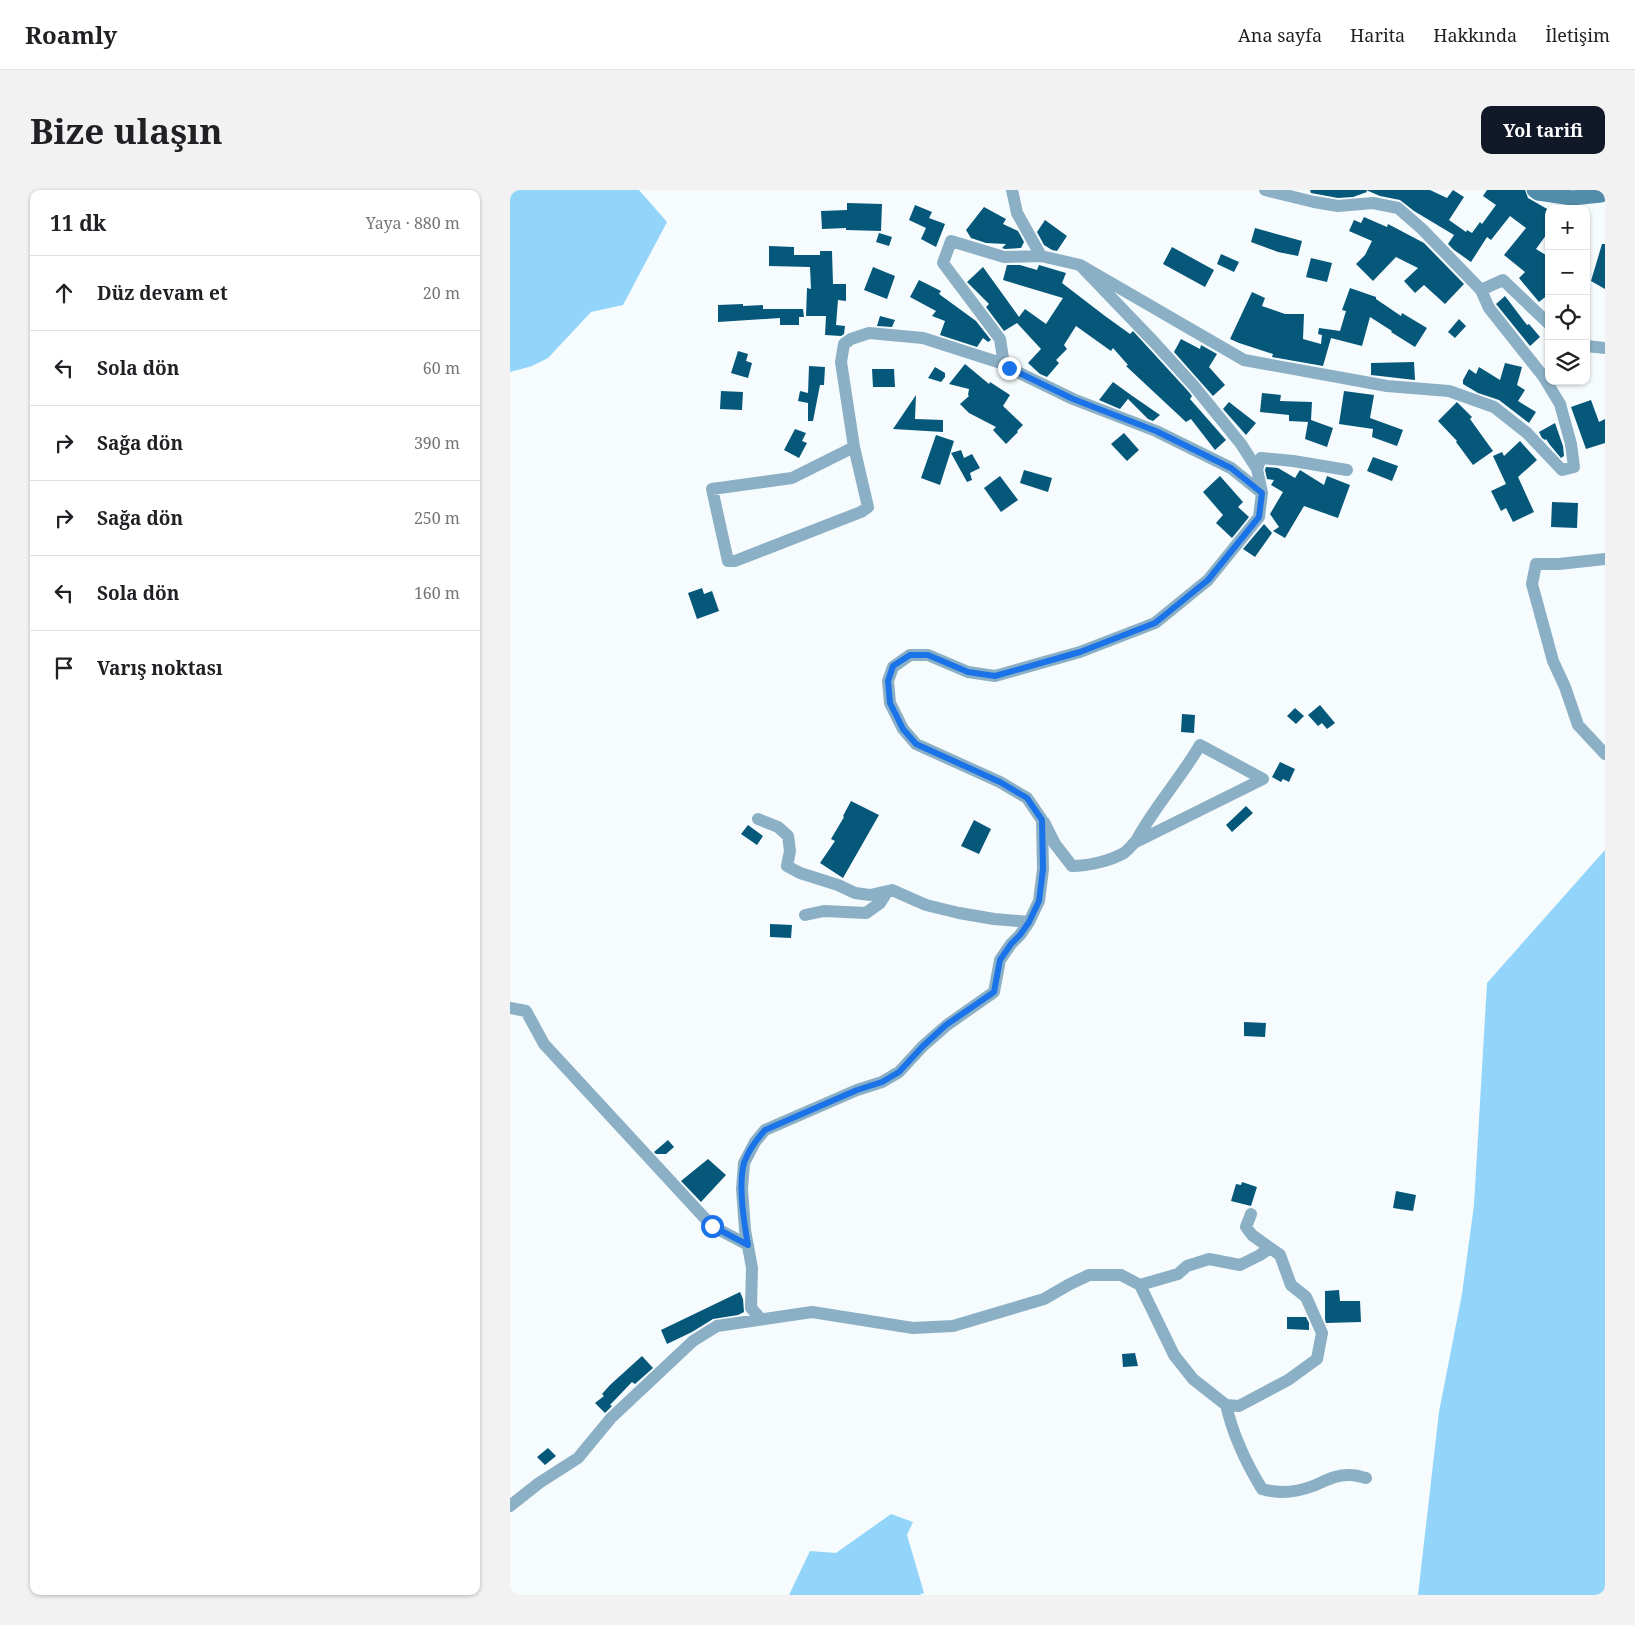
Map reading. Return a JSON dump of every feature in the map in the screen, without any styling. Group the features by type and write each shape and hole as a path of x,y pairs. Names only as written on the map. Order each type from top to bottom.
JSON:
{"street":[{"path":"1012,190 1017,213 1041,256"},
{"path":"1004,364 1000,339 944,262 951,242 1004,257 1041,256 1080,265 1244,360 1387,386 1449,391 1494,407 1527,433 1562,470 1574,467 1571,444 1560,404 1543,376 1489,308 1481,290 1422,229 1398,208 1373,203 1338,206 1265,190"},
{"path":"1534,190 1538,193 1572,198 1602,195 1605,193"},
{"path":"1080,265 1153,340 1194,386 1241,444 1257,469 1262,493 1259,517 1208,580 1155,623 1080,652 995,676 968,672 928,655 910,655 893,666 888,681 890,703 903,729 916,744 1000,782 1027,798 1055,844 1072,866 1086,866 1125,852 1134,843 1145,823 1188,765 1200,745 1263,779 1134,843"},
{"path":"1481,290 1503,280 1545,320"},
{"path":"854,447 792,478 712,489 728,561 735,561 861,512 868,507 854,447 841,362 844,344 851,339 869,333 924,338 1004,364 1073,399 1156,431 1231,468 1262,493"},
{"path":"1590,346 1605,348"},
{"path":"1257,469 1261,458 1347,470"},
{"path":"1605,559 1536,564 1532,584 1553,661 1578,725 1605,754"},
{"path":"758,819 778,826 788,836 790,851 787,866 800,873 838,885 855,893 870,895 892,890 926,905 960,913 994,919 1029,922"},
{"path":"761,1319 751,1308 752,1268 745,1230 742,1189 744,1163 755,1142 765,1130 857,1090 882,1082 899,1072 946,1025 994,992 1000,960 1029,922 1039,901 1043,869 1042,820"},
{"path":"805,915 824,911 866,913 880,903 887,892"},
{"path":"510,1008 526,1011 544,1044 712,1226 748,1245"},
{"path":"1226,1406 1239,1406 1288,1380 1317,1359 1322,1332 1306,1297 1291,1285 1280,1255 1252,1235 1246,1227 1251,1214"},
{"path":"1140,1285 1178,1274 1187,1266 1209,1259 1240,1265 1270,1248"},
{"path":"510,1506 539,1483 578,1458 611,1418 693,1342 718,1326 812,1312 913,1328 953,1326 1044,1298 1090,1275 1121,1275 1140,1285 1174,1355 1193,1379 1226,1406 1249,1467 1262,1489 1273,1492 1296,1491 1330,1478 1350,1475 1366,1478"}],"shaded area":[{"path":"510,190 639,190 667,222 623,305 591,312 548,358 532,366 510,372"},
{"path":"1605,850 1605,1595 1418,1595 1439,1412 1462,1294 1474,1205 1487,983"},
{"path":"891,1514 913,1522 907,1535 924,1593 919,1595 789,1595 810,1551 836,1553"}],"building":[{"path":"1310,190 1366,190 1367,192 1353,197 1338,198 1311,193"},
{"path":"1366,190 1430,190 1447,198 1453,190 1464,197 1449,220 1466,232 1467,230 1472,233 1480,222 1482,224 1496,205 1483,196 1487,190 1525,190 1528,198 1545,208 1545,237 1536,249 1545,255 1545,297 1539,302 1519,278 1525,272 1504,255 1526,228 1510,216 1491,240 1487,237 1471,262 1448,244 1454,235 1414,211 1400,200 1380,196"},
{"path":"847,203 882,204 881,231 846,230 846,228 822,229 821,211 847,210"},
{"path":"915,205 932,212 929,218 945,224 936,247 921,239 926,228 909,220"},
{"path":"984,207 1006,219 1003,224 1018,231 1024,242 1021,248 1005,249 1002,248 1006,244 986,243 971,238 966,230"},
{"path":"1364,217 1387,227 1388,224 1424,243 1464,284 1445,304 1424,285 1415,293 1404,281 1418,268 1396,257 1373,281 1356,264 1365,255 1372,241 1349,231 1354,220 1361,223"},
{"path":"1045,220 1067,236 1057,251 1044,245 1037,232"},
{"path":"1255,228 1302,241 1298,256 1278,252 1251,242"},
{"path":"879,233 892,237 889,246 876,242"},
{"path":"1602,244 1605,244 1605,289 1591,281"},
{"path":"769,246 794,247 794,255 820,255 820,251 832,251 833,284 846,284 846,301 838,300 836,325 845,326 844,334 841,336 825,335 826,316 806,316 807,288 811,289 810,267 769,266"},
{"path":"1172,247 1214,270 1205,287 1163,264"},
{"path":"1221,254 1239,262 1234,272 1217,264"},
{"path":"1311,258 1332,263 1327,282 1306,277"},
{"path":"1007,265 1020,265 1037,270 1039,265 1066,273 1062,283 1130,334 1133,331 1188,391 1192,396 1190,399 1226,440 1215,450 1191,419 1186,422 1126,366 1128,365 1113,348 1111,351 1076,326 1064,345 1067,349 1056,360 1059,363 1047,377 1040,374 1028,363 1041,349 1017,323 1004,331 986,307 989,304 967,282 983,267 1019,317 1025,309 1046,324 1063,298 1003,280"},
{"path":"873,267 895,276 887,299 864,290"},
{"path":"919,280 941,291 939,294 976,321 991,340 988,342 983,338 977,347 940,335 945,321 932,316 936,311 910,297"},
{"path":"1350,288 1376,297 1376,299 1401,316 1402,313 1427,328 1415,347 1370,317 1362,346 1331,338 1323,366 1272,357 1273,354 1230,339 1252,292 1265,298 1262,306 1285,314 1304,314 1303,339 1321,344 1322,335 1318,334 1319,328 1340,331 1346,311 1342,310"},
{"path":"1505,296 1527,325 1529,324 1540,337 1530,346 1496,304"},
{"path":"743,304 743,306 763,305 763,309 803,309 804,317 799,317 799,325 780,325 780,318 718,322 718,305"},
{"path":"880,316 895,320 892,327 877,326"},
{"path":"1459,319 1466,326 1455,338 1448,332"},
{"path":"1181,339 1200,349 1201,345 1217,354 1209,367 1225,385 1213,396 1174,352"},
{"path":"738,351 748,354 746,361 752,363 748,378 731,373"},
{"path":"1414,362 1415,380 1371,375 1371,363"},
{"path":"1505,363 1522,367 1517,385 1525,390 1518,401 1536,412 1529,423 1499,400 1478,393 1463,384 1469,369 1476,374 1479,367 1500,380"},
{"path":"965,364 989,384 990,382 1010,395 1003,406 1023,425 1006,444 993,430 996,427 969,413 960,404 969,396 969,389 949,384"},
{"path":"809,366 825,367 824,385 820,385 813,421 808,421 808,403 798,401 800,391 808,393"},
{"path":"935,367 945,373 945,377 941,382 928,378"},
{"path":"872,369 894,369 895,387 873,387"},
{"path":"1113,382 1131,395 1120,409 1099,400"},
{"path":"721,391 743,392 742,410 720,409"},
{"path":"1344,391 1374,395 1370,418 1403,430 1397,446 1372,437 1373,429 1339,424"},
{"path":"1262,393 1281,395 1280,401 1312,402 1311,420 1333,428 1327,447 1305,439 1308,422 1289,421 1289,415 1260,412"},
{"path":"916,395 915,419 943,420 943,432 893,429"},
{"path":"1131,395 1160,415 1153,421 1148,419 1128,399"},
{"path":"1591,400 1599,422 1605,419 1605,443 1586,449 1571,407"},
{"path":"1229,402 1256,423 1246,435 1223,409"},
{"path":"1457,402 1472,417 1470,419 1493,451 1473,465 1457,441 1438,421"},
{"path":"1555,423 1563,446 1564,456 1561,458 1546,439 1542,438 1539,432"},
{"path":"795,429 806,433 802,441 807,443 799,458 784,450"},
{"path":"1124,433 1139,450 1127,461 1111,444"},
{"path":"936,435 954,441 940,485 921,478"},
{"path":"1520,441 1537,460 1518,477 1534,512 1513,522 1506,508 1501,511 1491,491 1506,484 1493,456 1502,452 1504,456"},
{"path":"961,450 964,458 972,454 980,468 970,473 972,480 967,482 951,453"},
{"path":"1373,457 1398,466 1392,481 1367,471"},
{"path":"1266,467 1278,468 1295,478 1300,470 1324,485 1327,476 1350,485 1338,518 1304,506 1285,538 1273,531 1279,527 1270,514 1283,492 1271,485 1274,480 1267,479"},
{"path":"1024,470 1052,478 1048,492 1020,483"},
{"path":"1000,476 1018,500 1001,512 984,488"},
{"path":"1220,476 1243,502 1238,507 1249,517 1232,538 1216,523 1223,515 1203,492"},
{"path":"1552,502 1578,503 1577,528 1551,527"},
{"path":"1264,524 1272,533 1255,557 1243,549"},
{"path":"702,588 704,594 712,591 719,611 697,619 688,593"},
{"path":"1320,705 1335,723 1327,729 1322,723 1318,726 1308,715"},
{"path":"1295,708 1304,716 1296,724 1287,716"},
{"path":"1182,714 1195,715 1194,733 1181,732"},
{"path":"1280,762 1295,769 1289,782 1283,779 1281,782 1272,777"},
{"path":"851,801 879,815 843,878 820,863 835,841 831,839"},
{"path":"1246,806 1253,813 1232,832 1226,825"},
{"path":"974,820 991,829 979,854 961,846"},
{"path":"748,825 763,836 757,845 741,834"},
{"path":"770,924 792,925 791,938 770,937"},
{"path":"1244,1022 1266,1023 1265,1037 1244,1036"},
{"path":"668,1140 674,1147 666,1154 656,1154 654,1152"},
{"path":"708,1159 726,1175 701,1202 681,1181"},
{"path":"1242,1182 1257,1187 1251,1206 1231,1201 1236,1184 1241,1185"},
{"path":"1396,1191 1416,1195 1413,1211 1393,1208"},
{"path":"1339,1290 1340,1301 1360,1301 1361,1322 1326,1323 1325,1291"},
{"path":"740,1292 743,1299 744,1312 738,1315 713,1319 667,1344 661,1330"},
{"path":"1287,1317 1306,1317 1309,1323 1309,1330 1287,1329"},
{"path":"1135,1353 1138,1366 1123,1367 1122,1354"},
{"path":"642,1356 653,1368 635,1384 632,1382 605,1413 595,1403 604,1396 602,1394 610,1385"},
{"path":"548,1448 556,1456 545,1465 537,1457"}],"route":[{"path":"712,1226 748,1245 742,1189 744,1163 755,1142 765,1130 857,1090 882,1082 899,1072 946,1025 994,992 1000,960 1029,922 1039,901 1043,869 1042,820 1027,798 1000,782 916,744 903,729 890,703 888,681 893,666 910,655 928,655 968,672 995,676 1080,652 1155,623 1208,580 1259,517 1262,493 1231,468 1156,431 1073,399 1009,368"}]}
